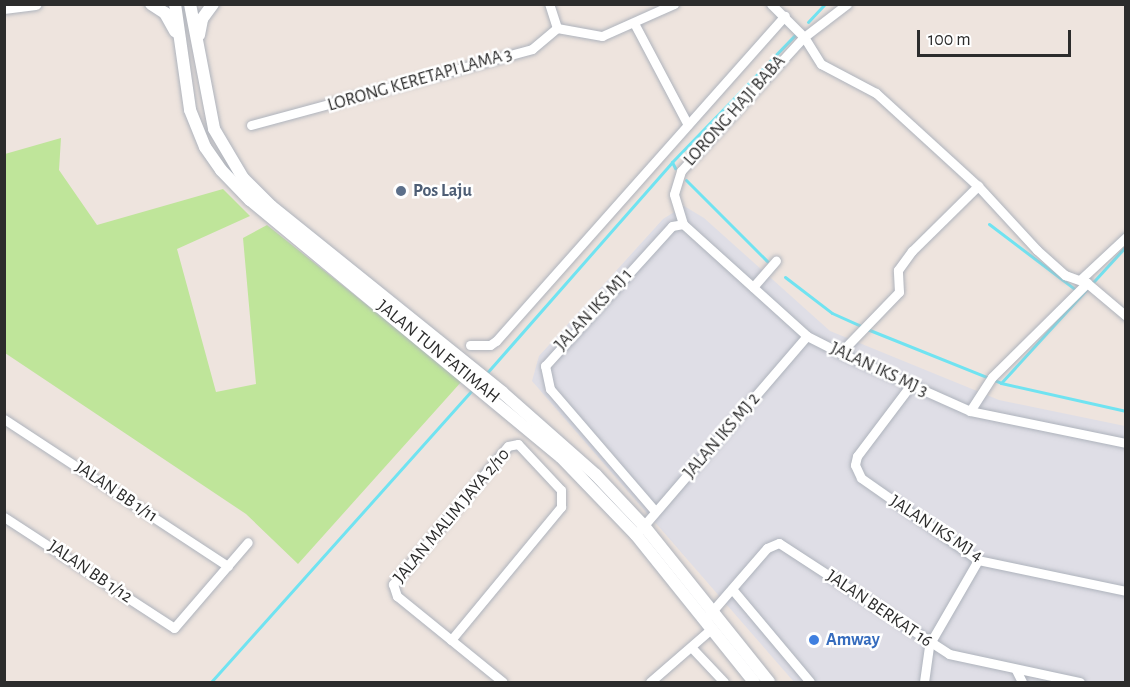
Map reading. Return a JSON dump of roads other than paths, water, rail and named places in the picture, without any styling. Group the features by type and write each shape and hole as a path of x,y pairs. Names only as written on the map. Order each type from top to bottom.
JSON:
{"main road":[{"path":"4,8 36,4"},
{"path":"151,4 172,23 180,58"},
{"name":"JALAN TUN FATIMAH","path":"176,4 180,58 198,131 226,176 250,200 576,456 640,530 754,682"},
{"name":"JALAN TUN FATIMAH","path":"190,4 214,129 243,178 271,206 469,371"},
{"path":"198,49 202,19 213,4"},
{"name":"JALAN TUN FATIMAH","path":"709,620 769,682"}],"street":[{"path":"549,4 558,28 602,36 674,4"},
{"path":"771,4 804,37 830,71 864,84 978,186 1037,250 1065,274 1084,281 1125,316"},
{"name":"LORONG HAJI BABA","path":"683,224 674,194 681,171 804,37 847,4"},
{"path":"470,345 496,341 785,16"},
{"path":"634,23 688,125"},
{"name":"LORONG KERETAPI LAMA 3","path":"251,125 532,49 558,28"},
{"path":"840,353 899,292 898,270 912,251 978,186"},
{"name":"JALAN IKS MJ 1","path":"655,511 550,389 545,366 672,226 683,224"},
{"name":"JALAN IKS MJ 3","path":"683,224 807,336 840,353 970,411 1125,443"},
{"path":"970,411 978,394 992,377 1125,237"},
{"path":"753,287 776,261"},
{"name":"JALAN IKS MJ 2","path":"640,530 807,336"},
{"name":"JALAN IKS MJ 4","path":"910,386 857,456 857,472 978,560 1125,591"},
{"name":"JALAN BB 1/11","path":"4,419 228,566"},
{"name":"JALAN MALIM JAYA 2/10","path":"514,444 522,447 561,490 562,502 558,512 451,640 392,589 500,455 514,444"},
{"name":"JALAN BB 1/12","path":"4,517 174,628 228,566"},
{"path":"228,566 248,542"},
{"name":"JALAN BERKAT 16","path":"650,682 691,647 732,590 767,548 786,544 929,645 959,657 1080,682"},
{"path":"924,682 929,645 978,560"},
{"path":"732,590 810,682"},
{"path":"451,640 503,682"},
{"path":"691,647 724,682"},
{"path":"1016,670 1022,682"}],"waterway":[{"path":"808,22 825,4"},
{"path":"485,375 672,162 795,35"},
{"path":"672,162 675,168"},
{"path":"686,180 767,261"},
{"path":"989,224 1076,290"},
{"path":"1001,383 1126,246"},
{"path":"785,277 832,313 861,326"},
{"path":"867,329 1001,383 1126,411"},
{"path":"211,682 473,389"}],"place":[{"name":"Pos Laju","path":"401,191"},
{"name":"Amway","path":"814,640"}]}
